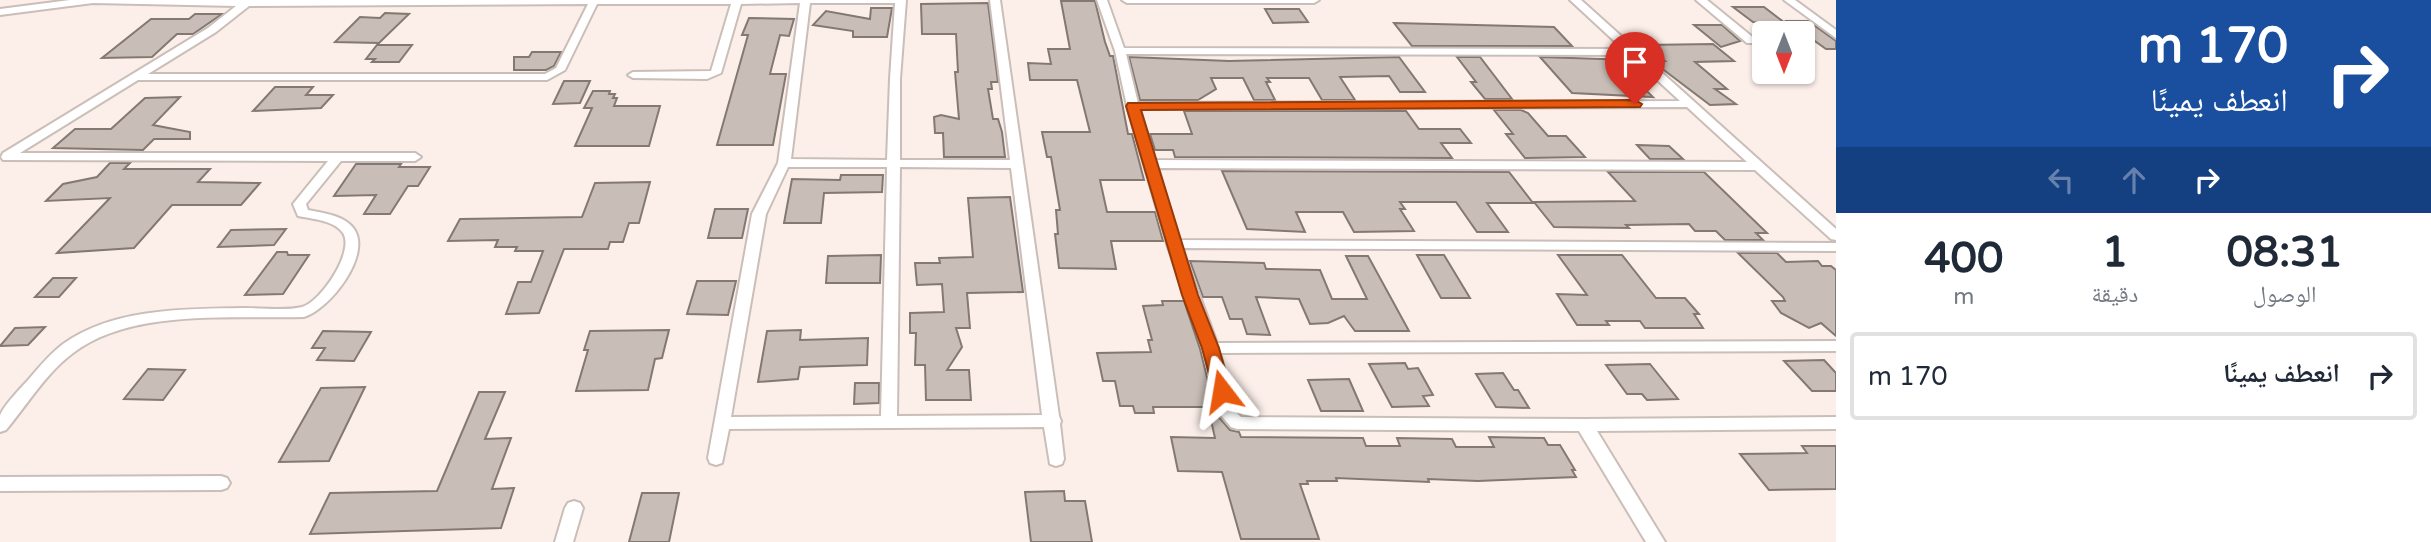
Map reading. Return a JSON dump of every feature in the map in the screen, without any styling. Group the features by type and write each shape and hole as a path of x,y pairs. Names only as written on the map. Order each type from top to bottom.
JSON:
{"street":[{"path":"0,12 79,1 900,0 889,421"},
{"path":"995,0 1056,459"},
{"path":"1102,0 1121,51 1133,106 1174,244 1211,348 1227,413 1237,423 1836,423"},
{"path":"1127,0 1314,0"},
{"path":"1575,0 1834,233"},
{"path":"1701,0 1751,41"},
{"path":"1789,0 1836,35"},
{"path":"3,159 212,30 248,1"},
{"path":"135,77 553,76 560,70 593,1"},
{"path":"633,75 707,76 716,73 737,1"},
{"path":"716,458 759,214 784,163 805,1"},
{"path":"1121,51 1634,52"},
{"path":"1133,106 1690,104"},
{"path":"0,426 68,348 113,326 181,315 304,312 317,307 345,267 354,239 334,220 303,213 299,204 338,157"},
{"path":"3,159 415,157"},
{"path":"784,163 1018,164"},
{"path":"1151,164 1758,166"},
{"path":"1174,244 1836,247"},
{"path":"1211,348 1836,346"},
{"path":"723,423 1052,421"},
{"path":"1584,425 1656,542"},
{"path":"0,484 221,483"},
{"path":"564,542 574,509"}],"building":[{"path":"1061,1 1095,1 1105,42 1110,56 1113,56 1128,134 1132,134 1144,180 1100,180 1107,212 1155,212 1163,241 1111,241 1116,269 1059,268 1055,234 1058,234 1056,210 1060,210 1051,157 1047,157 1042,132 1090,132 1077,80 1030,80 1028,63 1051,64 1048,49 1070,49"},
{"path":"988,3 998,82 991,82 992,89 988,89 993,119 998,119 1002,132 1005,157 944,157 943,133 935,133 934,117 941,115 959,119 955,72 958,72 956,34 922,34 921,4"},
{"path":"1733,7 1764,7 1782,21 1752,21"},
{"path":"871,8 892,8 887,37 853,37 853,31 813,25 826,11 870,19"},
{"path":"1265,9 1299,9 1308,22 1273,23"},
{"path":"385,13 409,14 379,43 335,42 360,17 380,18"},
{"path":"195,14 222,14 193,34 177,34 152,57 102,58 151,19 189,19"},
{"path":"749,18 794,19 789,36 780,35 770,74 786,74 773,145 717,145 748,35 742,35"},
{"path":"1394,23 1554,27 1572,46 1412,46"},
{"path":"1694,25 1722,25 1740,41 1721,47"},
{"path":"1815,26 1836,41 1836,49 1826,49 1815,41"},
{"path":"1713,44 1734,61 1695,62 1727,89 1715,89 1736,104 1710,105 1652,61 1665,61 1646,45"},
{"path":"377,45 412,45 399,62 372,62 375,59 366,59"},
{"path":"532,52 561,52 554,66 546,70 514,70 514,57 529,57"},
{"path":"1129,57 1229,61 1399,57 1425,92 1400,92 1389,76 1340,77 1355,100 1322,100 1309,78 1267,78 1270,82 1266,82 1275,100 1254,100 1243,78 1211,78 1216,89 1198,100 1140,100"},
{"path":"1457,57 1480,57 1512,99 1485,99 1471,82 1476,82"},
{"path":"1540,57 1632,60 1651,78 1633,78 1653,97 1572,93"},
{"path":"564,81 590,81 580,103 553,104"},
{"path":"275,87 313,87 306,95 333,95 321,108 253,111"},
{"path":"593,91 610,91 609,94 615,94 613,98 617,98 614,106 660,106 649,146 575,146 592,108 584,108"},
{"path":"180,97 153,125 190,132 190,139 154,139 143,150 53,148 75,129 111,129 145,98"},
{"path":"1494,110 1521,110 1528,113 1548,136 1566,136 1585,157 1525,158 1506,134 1513,134"},
{"path":"1184,111 1406,111 1419,129 1460,129 1471,143 1441,143 1452,158 1175,157 1173,150 1155,150 1150,134 1192,134"},
{"path":"1637,145 1669,146 1683,159 1650,159"},
{"path":"110,163 130,163 124,169 210,169 198,182 260,183 241,205 172,205 134,248 57,253 110,198 46,201 63,184 97,177"},
{"path":"356,164 430,167 418,186 408,186 390,214 364,214 376,195 334,196"},
{"path":"1222,171 1509,172 1533,203 1487,203 1508,232 1477,232 1456,202 1400,202 1405,209 1400,209 1414,231 1354,232 1343,212 1296,212 1305,232 1247,229"},
{"path":"1608,172 1704,172 1767,233 1756,233 1763,240 1725,240 1716,231 1695,231 1689,224 1626,225 1629,228 1554,227 1534,202 1635,201"},
{"path":"841,175 883,175 882,192 824,193 821,223 784,223 792,179 840,180"},
{"path":"650,182 639,223 629,223 623,242 610,242 608,249 564,249 539,313 506,314 518,282 531,282 543,251 515,251 517,247 495,247 498,240 448,241 460,219 582,217 595,183"},
{"path":"1010,197 1023,292 967,293 970,328 956,328 962,347 947,370 969,370 971,400 926,400 925,365 915,365 916,333 910,333 910,313 944,312 942,284 917,285 915,263 940,263 939,258 973,257 968,198"},
{"path":"715,209 748,209 742,238 708,238"},
{"path":"286,229 274,245 218,247 231,230"},
{"path":"277,252 309,255 283,294 245,295"},
{"path":"1738,253 1777,253 1786,262 1818,261 1822,266 1831,266 1836,270 1836,336 1821,323 1809,328 1781,313 1772,301 1785,301 1783,297"},
{"path":"881,255 880,283 826,283 828,256"},
{"path":"1417,255 1444,255 1470,298 1441,298"},
{"path":"1558,255 1622,255 1656,298 1685,298 1699,314 1694,314 1703,328 1645,328 1640,321 1606,321 1609,325 1577,325 1557,294 1587,295"},
{"path":"1346,256 1368,256 1409,331 1355,331 1344,316 1328,323 1310,324 1299,299 1256,297 1270,335 1247,334 1242,319 1230,319 1222,297 1203,297 1190,261 1264,263 1266,269 1320,270 1332,299 1367,299"},
{"path":"53,278 76,278 59,297 35,297"},
{"path":"697,281 736,281 728,315 687,314"},
{"path":"1162,301 1184,301 1200,349 1216,414 1230,430 1239,432 1241,437 1363,438 1366,446 1400,446 1397,438 1452,439 1456,447 1494,447 1489,437 1544,438 1548,445 1560,445 1575,470 1572,470 1576,477 1478,481 1428,479 1429,482 1336,478 1337,481 1307,481 1308,484 1300,484 1319,539 1241,539 1222,472 1178,471 1171,437 1215,438 1208,407 1153,407 1154,413 1135,413 1133,406 1120,406 1115,381 1103,381 1097,353 1151,352 1148,340 1152,340 1143,306 1163,305"},
{"path":"45,327 28,345 0,346 15,328"},
{"path":"669,330 662,358 655,359 648,390 576,391 588,350 584,350 590,331"},
{"path":"801,330 800,340 868,338 867,365 800,367 798,379 758,382 767,331"},
{"path":"323,331 371,332 354,361 317,360 325,348 312,348"},
{"path":"1824,360 1836,373 1836,391 1812,391 1784,361"},
{"path":"1405,363 1408,369 1418,368 1433,395 1423,396 1429,406 1392,407 1369,364"},
{"path":"1650,364 1678,399 1647,400 1642,394 1627,394 1606,365"},
{"path":"148,369 185,370 163,400 124,399"},
{"path":"1503,373 1529,408 1496,407 1476,374"},
{"path":"1349,379 1363,411 1321,411 1308,380"},
{"path":"855,383 879,383 879,403 854,404"},
{"path":"365,387 329,461 279,462 321,388"},
{"path":"479,392 505,392 485,439 511,438 492,489 514,488 501,528 310,534 330,493 437,491"},
{"path":"1802,446 1836,446 1836,489 1769,490 1740,454 1807,453"},
{"path":"1064,491 1065,501 1085,501 1092,542 1031,542 1025,492"},
{"path":"642,493 679,493 669,542 629,542"}],"route":[{"path":"1222,391 1211,348 1190,295 1133,106 1635,104"}]}
